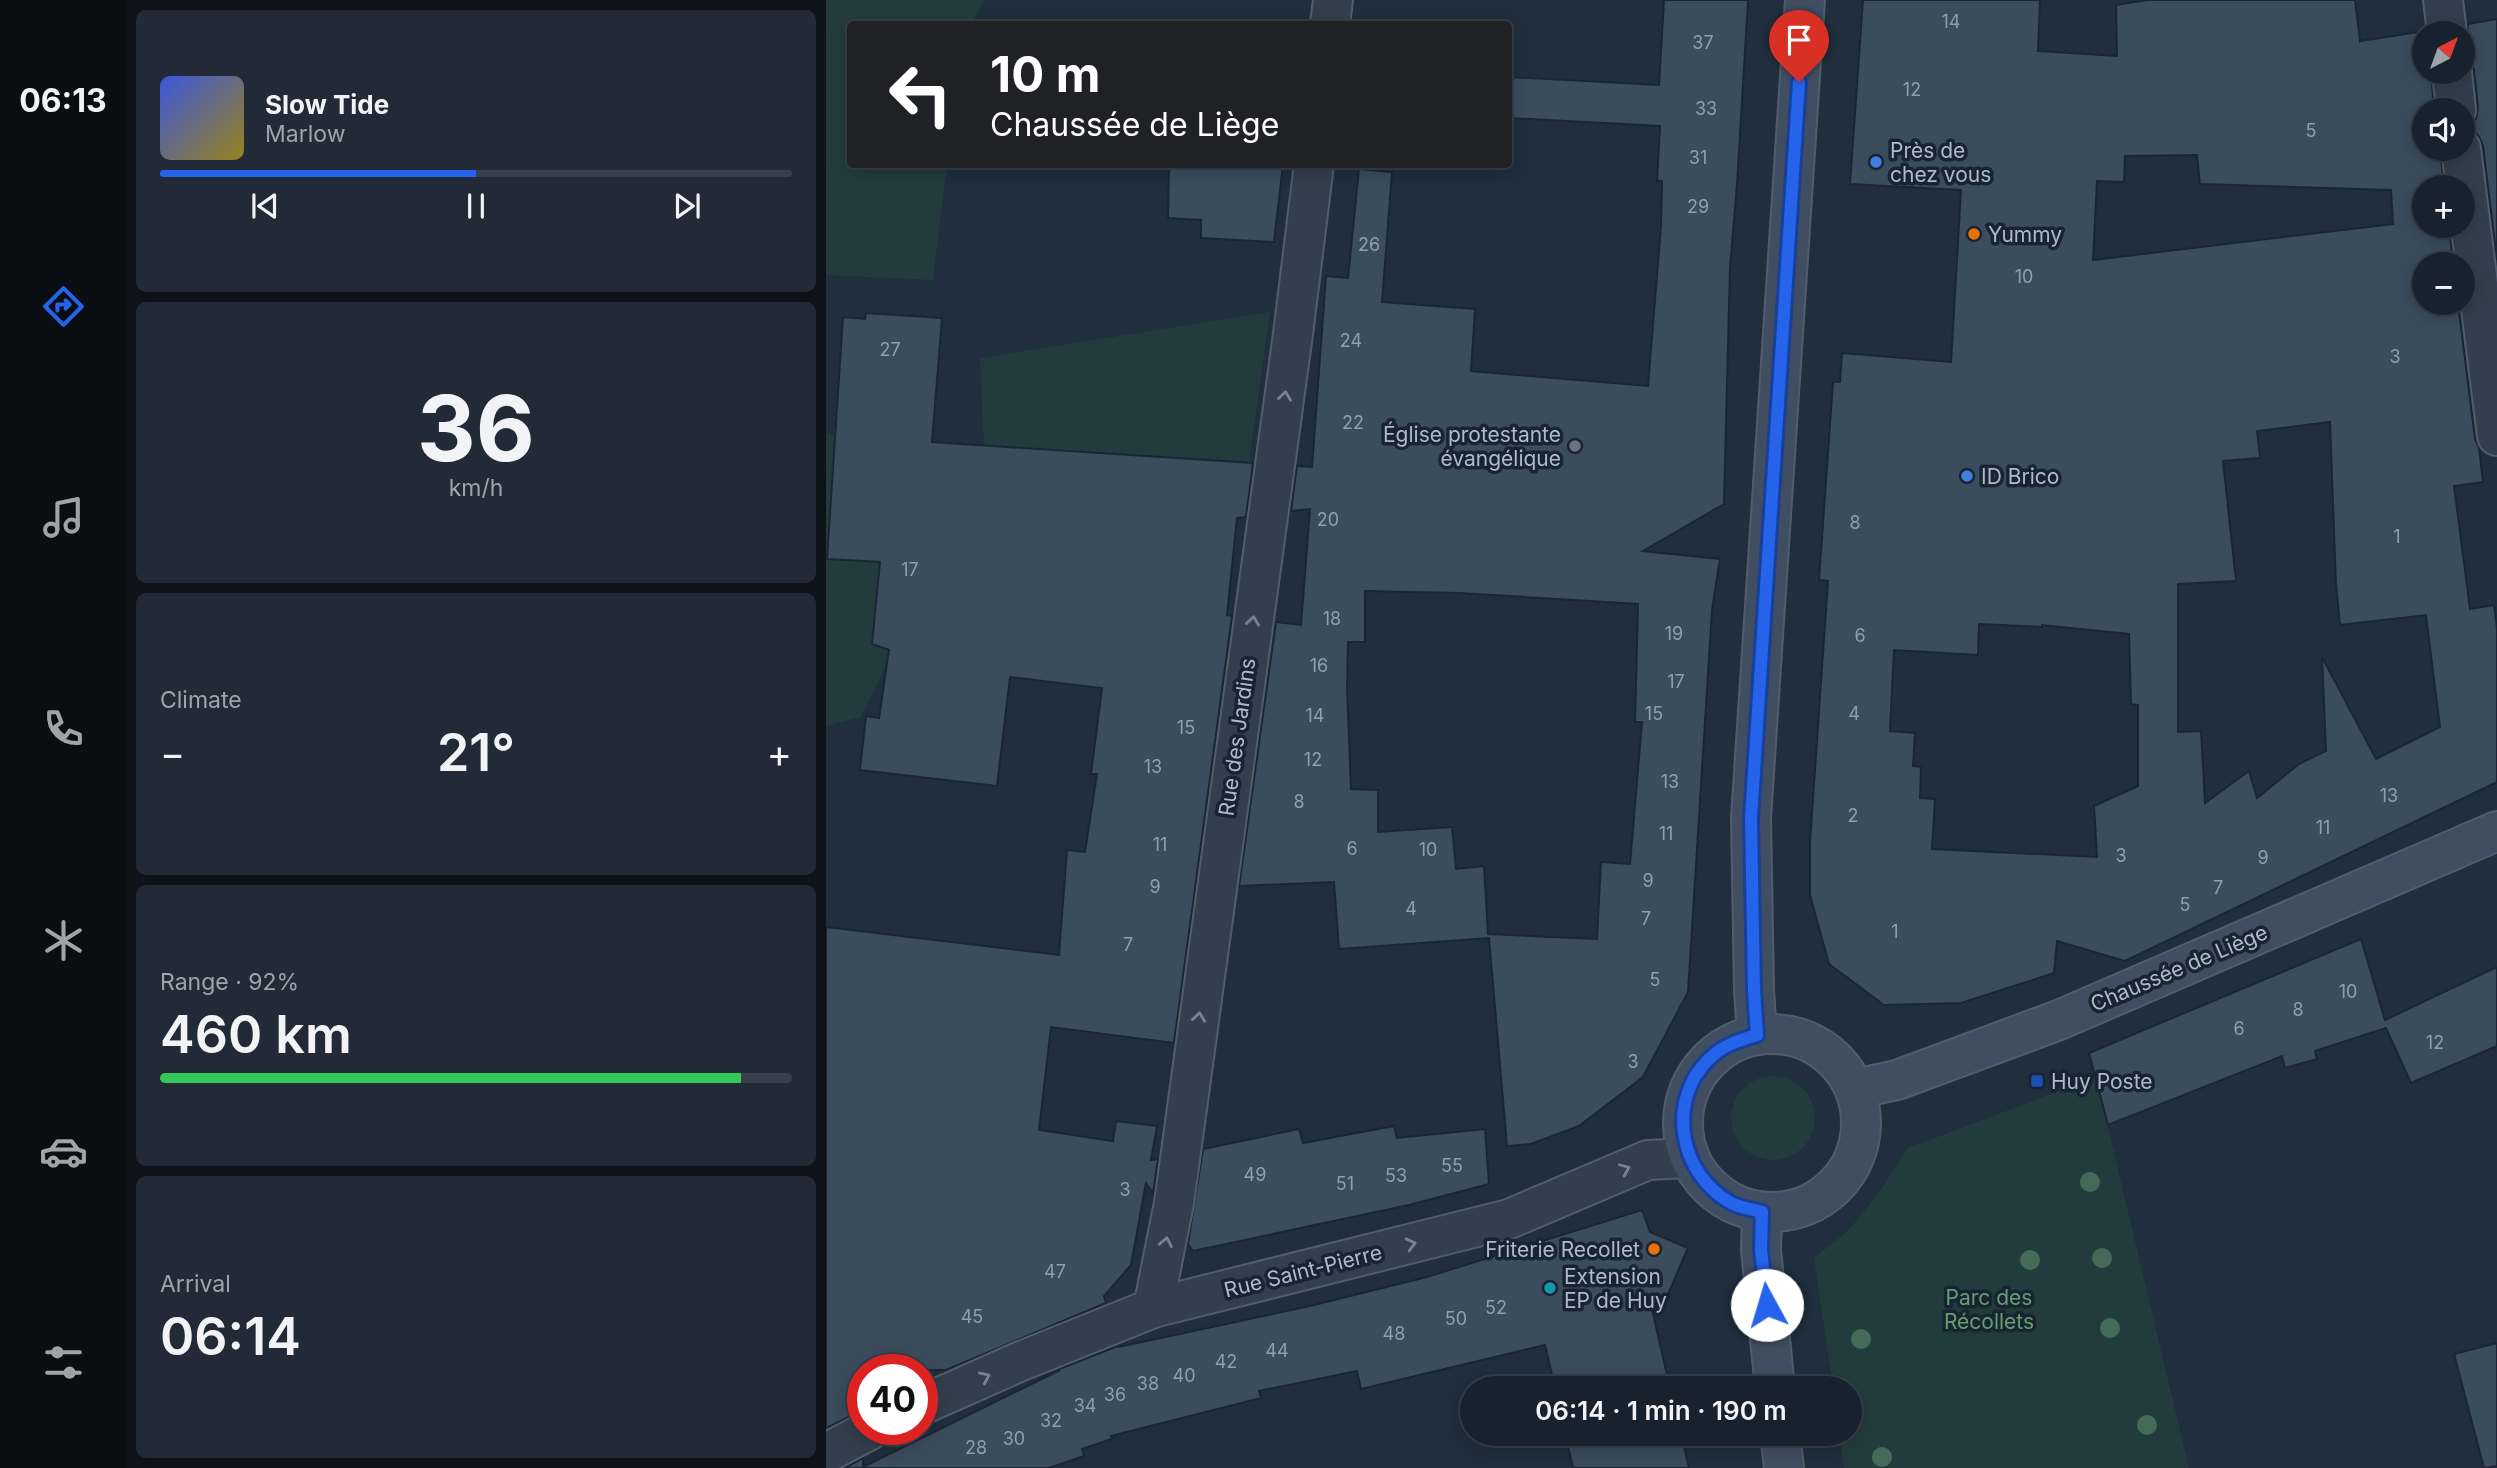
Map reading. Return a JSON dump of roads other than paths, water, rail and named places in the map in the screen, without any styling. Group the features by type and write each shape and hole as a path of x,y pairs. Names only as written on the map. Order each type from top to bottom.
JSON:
{"street":[{"path":"1331,21 1334,0"},
{"path":"1757,1035 1751,818 1805,0"},
{"path":"2443,0 2446,21"},
{"path":"2463,161 2497,436"},
{"name":"Rue des Jardins","path":"1153,1308 1174,1203 1314,168"},
{"name":"Chaussée de Liège","path":"1855,1089 1897,1080 2059,1020 2497,831"},
{"path":"1757,1035 1788,1035 1815,1045 1839,1064 1855,1089 1861,1115 1860,1141 1851,1167 1835,1187 1814,1203 1788,1212 1762,1212 1732,1204 1706,1184 1689,1158 1682,1132 1684,1105 1693,1080 1709,1058 1732,1042 1757,1035"},
{"name":"Rue Saint-Pierre","path":"938,1398 1153,1308 1509,1219 1648,1160 1689,1158"},
{"path":"1762,1212 1761,1250 1774,1376"},
{"path":"826,1453 847,1442"},
{"path":"1781,1446 1784,1468"}],"place":[{"name":"Près de chez vous","path":"1876,162"},
{"name":"Yummy","path":"1974,234"},
{"name":"Église protestante évangélique","path":"1575,446"},
{"name":"ID Brico","path":"1967,476"},
{"name":"Huy Poste","path":"2037,1081"},
{"name":"Friterie Recollet","path":"1654,1249"},
{"name":"Extension EP de Huy","path":"1550,1288"}],"park label":[{"name":"Parc des Récollets","path":"1989,1309"}]}
